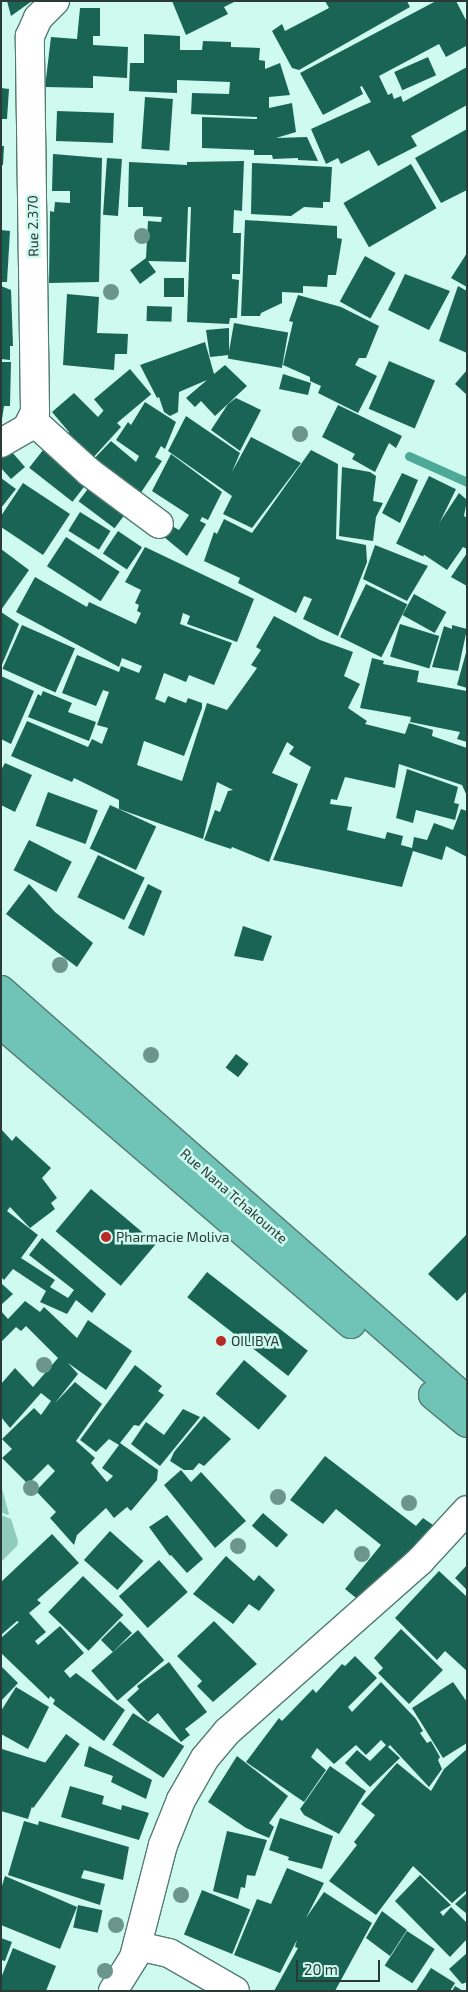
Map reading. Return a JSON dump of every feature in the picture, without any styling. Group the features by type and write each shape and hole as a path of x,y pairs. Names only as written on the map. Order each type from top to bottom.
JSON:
{"main road":[{"name":"Rue Nana Tchakounte","path":"1,990 467,1400"},
{"name":"Rue Nana Tchakounte","path":"1,1024 467,1424"}],"street":[{"name":"Rue 2.370","path":"33,421 30,36 38,18 55,1"},
{"path":"1,443 33,421 89,472 159,524"},
{"path":"113,1991 138,1946 149,1891 163,1846 181,1800 205,1758 228,1731 420,1560 467,1510"},
{"path":"138,1946 169,1954 236,1991"}],"green space":[{"path":"1,1485 9,1514 7,1515 1,1512"},
{"path":"1,1515 11,1519 18,1541 17,1546 1,1562"}],"building":[{"path":"7,1 32,1 11,16"},
{"path":"172,1 236,1 224,7 228,14 186,35"},
{"path":"325,1 407,1 410,7 299,70 292,68 272,31 282,24 285,31 329,8"},
{"path":"436,1 456,1 467,22 466,46 446,57 439,44 379,76 388,95 392,93 394,99 401,96 403,102 467,67 467,105 411,136 417,146 378,166 369,150 341,164 338,158 326,164 311,129 371,102 362,86 360,87 363,94 323,115 300,73"},
{"path":"80,8 100,8 100,36 93,36 93,45 128,47 127,78 93,76 93,88 45,87 51,37 77,39"},
{"path":"144,34 180,36 180,50 202,50 203,41 231,42 231,47 260,48 259,60 265,61 265,69 280,63 290,95 269,97 269,108 292,103 296,132 276,138 307,137 318,161 298,160 298,158 273,159 272,155 254,155 254,150 202,148 202,117 257,119 257,117 191,114 192,93 229,94 230,82 177,80 177,93 129,91 130,63 144,63"},
{"path":"428,57 436,75 402,90 394,72"},
{"path":"1,88 9,89 7,119 1,119"},
{"path":"145,97 173,99 169,151 141,149"},
{"path":"57,111 114,113 113,143 56,141"},
{"path":"467,129 467,190 441,203 415,158"},
{"path":"1,146 4,146 3,165 1,165"},
{"path":"53,154 102,158 99,282 49,283 50,211 54,212 55,202 70,203 70,191 52,191"},
{"path":"107,158 122,159 118,216 103,215"},
{"path":"244,161 242,211 234,210 233,233 241,233 240,274 232,274 232,279 239,280 237,318 230,318 229,324 187,322 191,207 188,207 186,262 148,261 156,272 140,284 130,270 146,258 148,221 161,222 162,217 143,216 143,207 128,207 129,162 187,165 187,162"},
{"path":"252,163 332,167 330,202 323,202 323,208 304,207 291,216 251,214"},
{"path":"411,164 436,208 369,247 343,203"},
{"path":"245,220 337,226 337,238 342,239 336,275 328,275 327,287 303,286 303,293 282,292 282,303 261,313 260,316 241,316"},
{"path":"1,230 10,231 7,282 1,282"},
{"path":"467,253 467,287 451,278"},
{"path":"365,256 396,273 370,318 340,301"},
{"path":"405,274 450,291 429,330 388,310"},
{"path":"164,278 184,278 184,297 164,297"},
{"path":"1,286 11,290 13,346 10,346 10,360 1,359"},
{"path":"458,286 467,291 467,353 439,341"},
{"path":"67,294 99,297 97,333 128,334 127,354 115,354 114,370 63,365"},
{"path":"298,295 341,307 379,326 366,358 359,358 355,365 377,376 358,413 318,393 321,386 310,381 310,377 283,365 293,322 289,321"},
{"path":"147,306 172,307 171,322 146,321"},
{"path":"234,323 288,333 282,368 228,358"},
{"path":"229,328 229,355 210,357 206,330"},
{"path":"205,342 214,374 225,365 247,386 215,416 201,401 195,407 186,398 207,380 179,392 178,412 170,416 164,412 159,397 157,398 140,365"},
{"path":"389,361 435,381 415,428 369,409"},
{"path":"1,362 11,362 10,406 4,406 1,426"},
{"path":"130,369 151,394 115,424 94,399"},
{"path":"467,370 467,395 455,384"},
{"path":"283,374 311,383 308,395 279,389"},
{"path":"74,393 98,417 104,410 121,427 91,460 64,440 69,432 52,412"},
{"path":"236,398 261,410 240,451 211,430 228,404"},
{"path":"145,402 176,422 165,449 161,446 155,457 162,461 136,500 91,462 111,441 136,462 139,456 116,440 128,422 131,425"},
{"path":"338,405 402,436 396,448 389,443 375,472 352,459 355,454 322,437"},
{"path":"186,416 240,453 232,472 251,437 301,463 252,528 223,514 232,496 168,451"},
{"path":"47,445 90,479 72,502 29,468"},
{"path":"311,450 338,464 336,539 366,545 367,562 338,636 303,619 312,599 304,596 296,613 238,583 240,578 204,561 214,532 217,534 224,519 252,533"},
{"path":"11,451 25,467 11,479 1,468 1,459"},
{"path":"171,454 222,492 208,520 202,517 200,521 206,524 187,556 164,537 172,526 179,530 189,515 152,491"},
{"path":"342,467 370,472 376,476 373,501 383,503 376,517 373,541 339,536"},
{"path":"402,473 418,480 400,523 382,513"},
{"path":"429,476 456,489 423,557 396,543"},
{"path":"1,478 16,489 1,508"},
{"path":"93,482 129,509 114,528 79,501"},
{"path":"23,483 70,514 43,555 1,527 1,516"},
{"path":"459,493 467,500 464,516 467,518 467,549 463,547 447,570 420,552"},
{"path":"80,512 111,531 99,550 68,531"},
{"path":"118,531 142,547 127,570 103,553"},
{"path":"66,537 120,572 101,601 47,566"},
{"path":"375,545 428,566 407,601 363,579"},
{"path":"145,547 254,599 237,642 187,624 190,616 183,613 180,624 232,643 214,685 189,675 186,682 164,673 155,699 165,703 168,696 186,703 188,698 202,703 202,708 184,756 144,741 137,765 182,781 207,703 227,710 257,668 251,665 261,650 256,647 274,616 320,640 353,652 344,676 360,684 348,708 367,721 365,724 405,734 409,723 433,730 432,736 467,748 467,796 462,785 399,764 395,788 345,777 337,800 331,799 330,804 352,807 347,830 385,839 387,832 403,836 401,845 412,848 414,837 427,840 434,823 453,830 461,809 467,811 467,857 446,846 442,860 413,851 402,887 273,860 311,767 289,754 294,747 287,742 272,773 298,784 269,862 232,847 231,849 204,840 215,810 220,812 228,791 233,790 217,782 203,839 119,809 119,800 74,778 72,782 11,756 27,721 88,747 92,739 102,744 108,728 97,725 109,692 103,690 96,706 62,693 77,655 119,672 121,666 139,673 142,666 122,658 119,667 16,612 35,577 87,607 89,602 136,624 141,613 137,611 139,605 135,603 141,590 125,582"},
{"path":"1,549 29,570 1,610"},
{"path":"467,553 467,586 451,577"},
{"path":"366,584 407,604 381,657 340,637"},
{"path":"414,594 446,612 435,633 402,615"},
{"path":"1,612 19,624 1,667"},
{"path":"400,624 439,636 429,669 390,657"},
{"path":"22,625 75,649 55,692 2,669"},
{"path":"452,625 467,629 458,671 432,667 444,626 452,629"},
{"path":"467,649 467,688 457,685"},
{"path":"372,658 384,661 383,664 419,671 417,682 467,691 467,742 457,739 460,732 410,722 411,717 360,708"},
{"path":"1,676 34,691 11,744 1,739"},
{"path":"43,691 72,703 68,712 96,722 89,741 28,717 38,694 41,696"},
{"path":"5,763 32,775 15,812 1,805 1,770"},
{"path":"407,769 458,787 454,803 459,804 455,820 416,810 413,823 396,818"},
{"path":"48,792 98,810 85,844 36,826"},
{"path":"110,805 156,827 136,870 90,849"},
{"path":"29,840 72,862 56,892 14,870"},
{"path":"98,855 145,878 124,920 77,897"},
{"path":"29,884 55,912 93,943 77,967 6,914"},
{"path":"148,884 162,891 144,936 128,928"},
{"path":"243,926 272,936 263,961 234,956"},
{"path":"236,1054 249,1064 238,1077 226,1067"},
{"path":"1,1129 12,1141 16,1136 51,1168 42,1178 57,1198 51,1203 55,1209 30,1228 10,1207 7,1211 38,1235 21,1258 55,1280 50,1287 68,1298 74,1290 29,1255 42,1238 106,1294 92,1313 76,1300 67,1314 40,1302 46,1291 13,1269 4,1280 1,1277"},
{"name":"Pharmacie Moliva","path":"91,1189 156,1244 121,1286 56,1231"},
{"path":"467,1234 467,1291 457,1301 428,1274"},
{"path":"207,1272 308,1351 288,1376 187,1297"},
{"path":"1,1283 13,1294 1,1305"},
{"path":"25,1301 40,1312 44,1307 77,1338 88,1320 132,1351 106,1390 68,1363 78,1374 55,1403 75,1382 102,1404 76,1441 95,1458 91,1463 107,1482 113,1476 102,1468 119,1445 109,1439 96,1452 80,1440 135,1365 162,1386 158,1391 164,1395 139,1426 134,1425 120,1443 158,1470 157,1480 131,1511 127,1507 114,1518 106,1508 77,1535 74,1545 50,1518 56,1512 36,1491 55,1471 48,1464 28,1484 2,1458 12,1449 2,1439 34,1408 41,1415 51,1401 41,1393 10,1428 1,1417 1,1384 15,1368 33,1387 58,1358 26,1326 21,1331 16,1327 1,1342 1,1311 8,1319"},
{"path":"244,1360 287,1396 259,1430 216,1394"},
{"path":"183,1409 200,1417 160,1466 131,1444 146,1422 164,1435"},
{"path":"204,1416 231,1439 204,1466 199,1463 193,1470 184,1470 170,1461 174,1452"},
{"path":"325,1456 416,1526 423,1518 433,1525 366,1606 345,1589 381,1545 336,1509 323,1524 290,1500"},
{"path":"181,1470 191,1482 201,1472 246,1521 215,1548 164,1485"},
{"path":"263,1513 288,1535 277,1547 252,1526"},
{"path":"167,1515 203,1559 187,1573 170,1556 149,1527"},
{"path":"110,1531 143,1561 117,1590 84,1560"},
{"path":"52,1534 79,1563 37,1600 41,1603 29,1613 46,1632 35,1641 38,1645 60,1626 84,1653 64,1671 70,1678 76,1673 125,1710 104,1741 53,1704 55,1700 50,1696 49,1699 1,1653 1,1638 19,1622 17,1621 1,1635 1,1582"},
{"path":"226,1556 254,1581 259,1575 275,1590 259,1611 249,1604 233,1624 193,1594"},
{"path":"159,1560 188,1592 148,1628 119,1596"},
{"path":"467,1565 467,1590 455,1578"},
{"path":"439,1571 467,1597 467,1671 445,1651 437,1660 395,1618"},
{"path":"83,1576 123,1615 89,1651 48,1612"},
{"path":"120,1621 132,1633 113,1652 101,1640"},
{"path":"214,1621 257,1664 213,1702 197,1686 202,1681 177,1656"},
{"path":"401,1629 443,1670 409,1704 378,1673 383,1668 374,1658"},
{"path":"138,1630 164,1660 117,1701 91,1671"},
{"path":"355,1656 377,1678 348,1707 352,1712 381,1682 416,1719 423,1731 420,1733 427,1743 431,1741 440,1757 438,1760 442,1769 429,1787 390,1745 388,1747 400,1758 370,1787 345,1763 357,1750 370,1761 386,1745 381,1740 366,1755 356,1745 334,1764 317,1748 311,1757 326,1770 304,1802 246,1762 279,1718 282,1721 313,1689 316,1693 342,1664 345,1666"},
{"path":"169,1662 207,1712 185,1729 190,1735 181,1742 158,1713 148,1722 127,1700 139,1689 137,1686"},
{"path":"1,1666 18,1683 1,1701"},
{"path":"453,1682 467,1702 467,1743 443,1758 412,1708"},
{"path":"16,1687 49,1707 28,1749 1,1734 1,1711"},
{"path":"133,1713 184,1746 163,1778 112,1745"},
{"path":"66,1734 80,1744 33,1808 20,1798"},
{"path":"89,1746 152,1780 146,1799 111,1782 113,1776 84,1766"},
{"path":"2,1749 53,1765 45,1789 38,1787 28,1819 1,1811"},
{"path":"467,1749 467,1890 452,1903 413,1866 376,1915 329,1881 357,1845 354,1842 375,1815 361,1804 397,1763 431,1791 444,1769"},
{"path":"237,1756 288,1796 269,1823 274,1827 269,1838 246,1828 208,1802"},
{"path":"330,1766 366,1791 339,1834 304,1815 300,1809"},
{"path":"70,1786 104,1796 102,1804 121,1810 122,1805 149,1813 139,1840 61,1817"},
{"path":"280,1818 333,1836 322,1869 288,1860 289,1857 269,1850"},
{"path":"24,1821 38,1825 39,1821 129,1847 123,1880 84,1870 81,1878 105,1884 100,1905 8,1875"},
{"path":"227,1831 267,1840 255,1876 247,1875 245,1888 241,1887 238,1899 213,1891"},
{"path":"287,1868 324,1883 306,1918 324,1892 372,1923 335,1991 274,1991 298,1948 295,1947 297,1940 280,1973 234,1955 257,1899 271,1904"},
{"path":"420,1875 451,1905 440,1912 443,1916 451,1907 467,1923 467,1939 450,1957 395,1901"},
{"path":"5,1876 77,1907 60,1949 1,1925 1,1889"},
{"path":"202,1890 250,1909 232,1954 184,1935"},
{"path":"467,1893 467,1914 455,1904"},
{"path":"78,1905 102,1910 98,1933 73,1927"},
{"path":"382,1911 407,1930 390,1956 366,1938"},
{"path":"407,1931 435,1949 412,1983 385,1965"},
{"path":"1,1938 12,1942 5,1961 1,1960"},
{"path":"13,1948 56,1966 46,1991 1,1991 1,1978"},
{"path":"467,1953 467,1982 462,1984 449,1969"},
{"path":"431,1968 455,1983 450,1991 416,1991"},
{"path":"455,1986 463,1991 452,1991"}],"waterway":[{"path":"409,456 467,482"}],"place":[{"name":"Pharmacie Moliva","path":"106,1237"},
{"name":"OILIBYA","path":"221,1341"}]}
